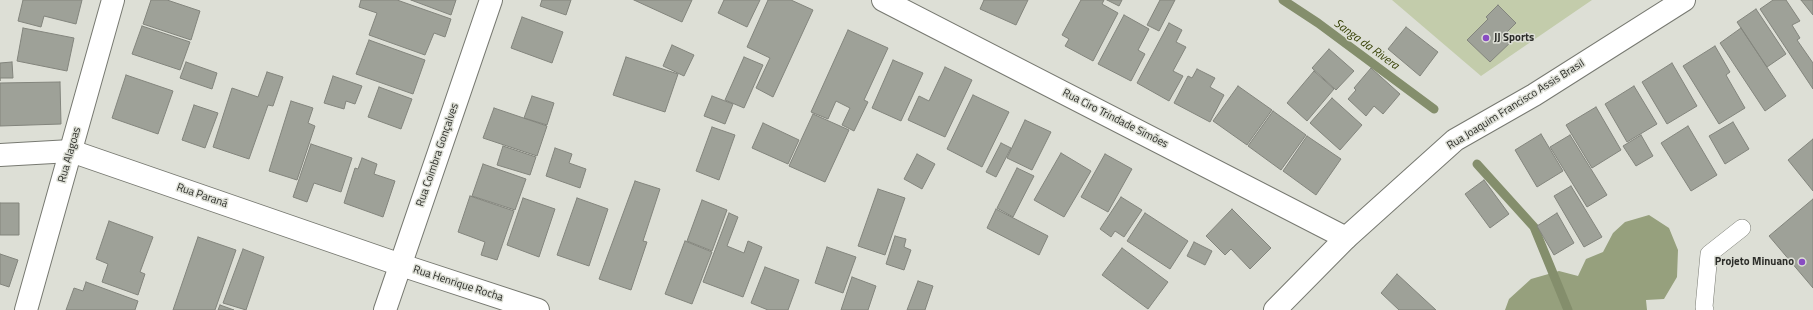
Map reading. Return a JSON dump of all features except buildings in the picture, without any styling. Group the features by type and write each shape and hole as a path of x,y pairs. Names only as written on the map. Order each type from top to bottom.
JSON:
{"street":[{"name":"Rua Alagoas","path":"26,310 113,0"},
{"name":"Rua Coimbra Gonçalves","path":"385,310 491,0"},
{"name":"Rua Ciro Trindade Simões","path":"883,0 1346,238"},
{"name":"Rua Joaquim Francisco Assis Brasil","path":"1275,310 1346,238 1455,140 1534,95 1684,0"},
{"name":"Rua Paraná","path":"0,155 71,151 400,265"},
{"name":"Rua Henrique Rocha","path":"400,265 538,310"}],"lane":[{"path":"1705,310 1704,307 1709,254 1742,228"}],"green space":[{"name":"JJ Sports","path":"1392,0 1592,0 1481,76"},
{"path":"1649,215 1669,228 1678,250 1677,277 1664,299 1646,300 1647,310 1505,310 1509,299 1531,279 1559,271 1578,276 1586,259 1603,252 1613,233 1625,222"}],"waterway":[{"name":"Sanga da Rivera","path":"1283,0 1318,23 1434,109"},
{"name":"Sanga da Rivera","path":"1477,164 1534,227 1568,310"}],"place":[{"name":"JJ Sports","path":"1486,38"},
{"name":"Projeto Minuano","path":"1802,262"}]}
